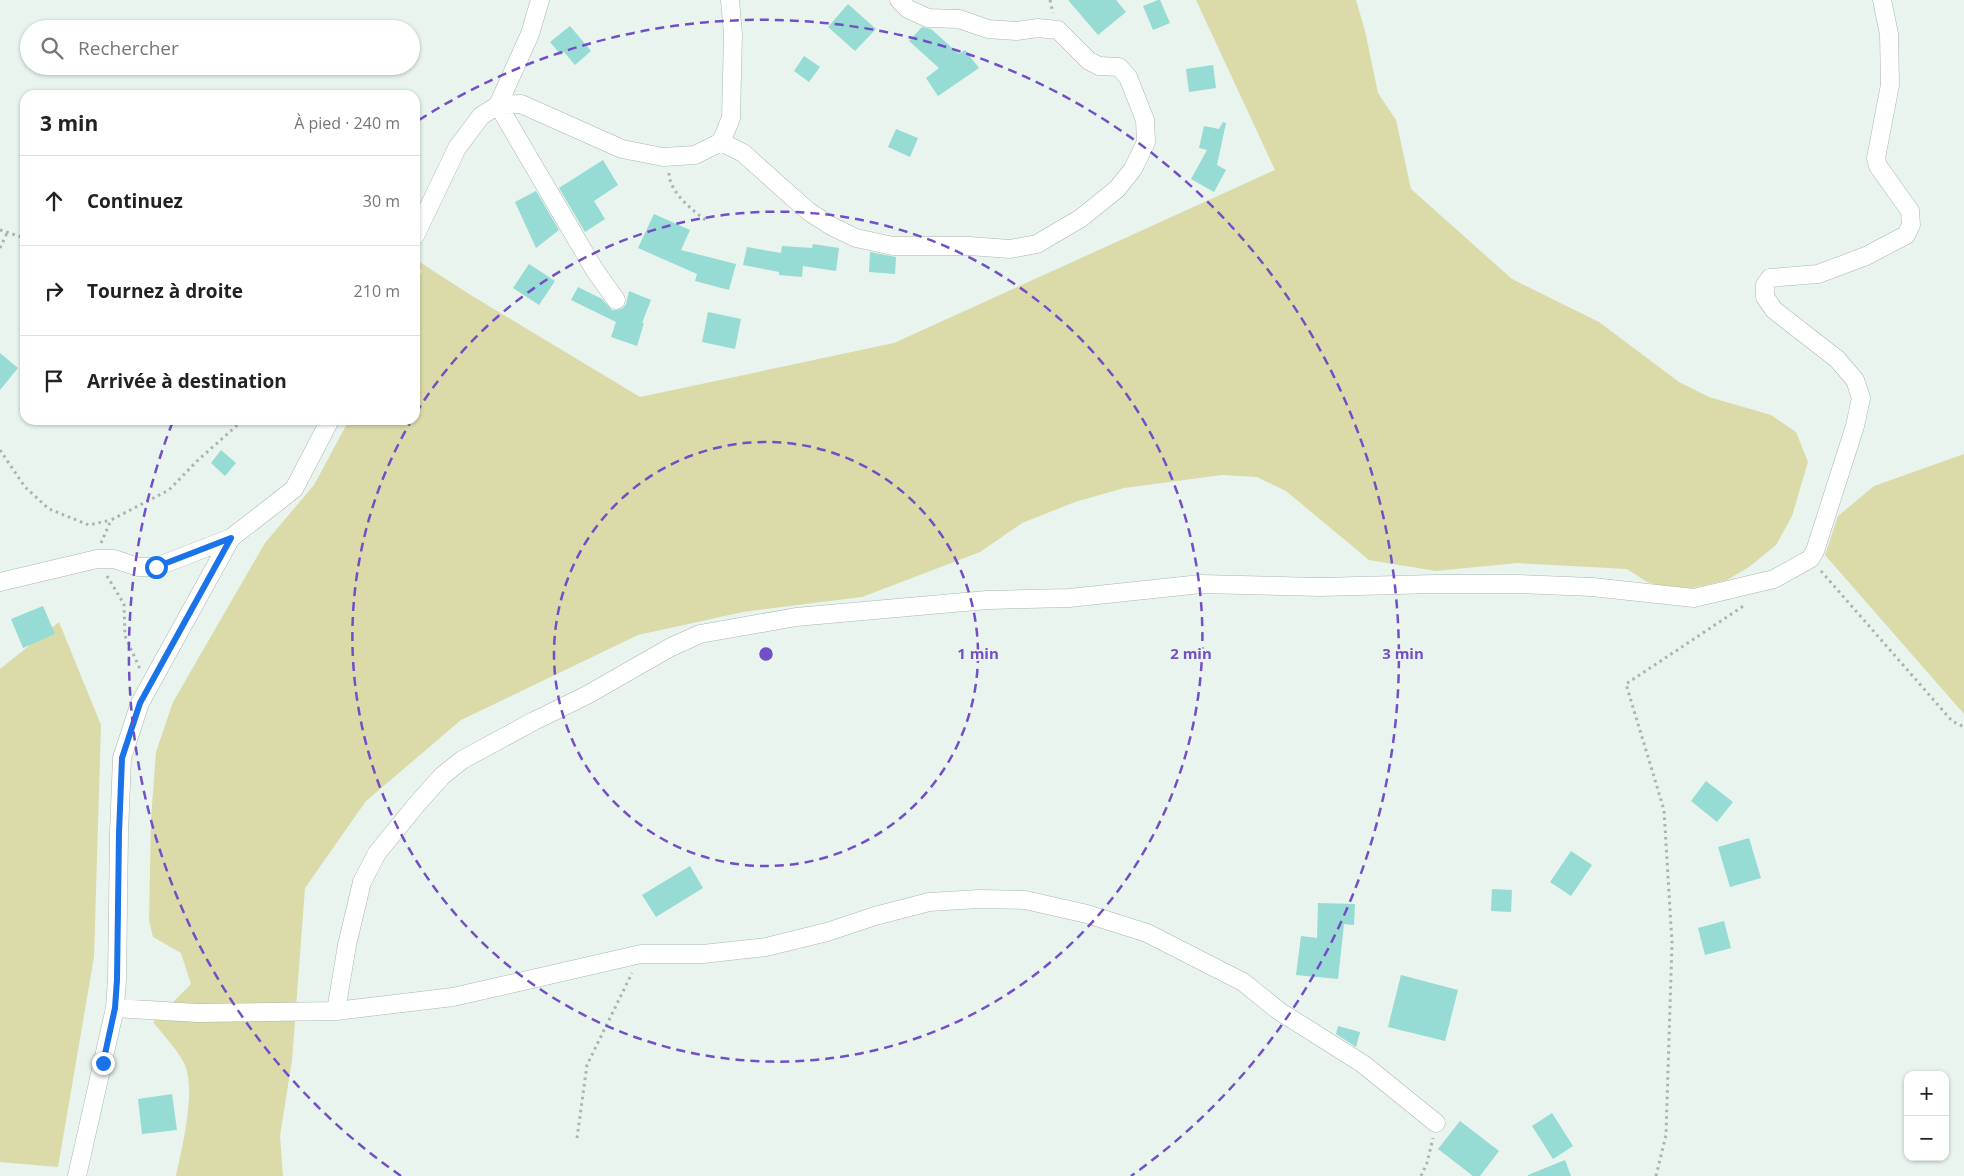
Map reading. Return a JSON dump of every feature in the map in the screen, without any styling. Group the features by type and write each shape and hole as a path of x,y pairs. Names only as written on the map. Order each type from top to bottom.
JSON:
{"street":[{"path":"498,105 530,34 540,0"},
{"path":"420,226 457,148 481,116 498,105 522,104 622,149 663,157 695,155 721,142 731,118 734,34 730,0"},
{"path":"721,142 744,153 808,211 831,226 856,238 893,246 969,246 1010,249 1037,244 1081,218 1117,189 1133,169 1146,142 1145,120 1128,77 1119,67 1099,66 1089,61 1058,30 1038,28 1016,30 988,29 959,20 928,18 908,9 899,0"},
{"path":"336,1011 347,945 362,882 378,853 416,804 442,776 462,760 587,695 671,647 700,634 796,617 986,600 1069,598 1201,584 1320,587 1517,584 1592,588 1694,598 1774,579 1810,559 1815,551 1855,426 1861,398 1855,380 1837,359 1774,310 1765,297 1765,285 1770,278 1818,274 1866,256 1906,235 1911,225 1910,211 1878,166 1876,158 1890,85 1890,34 1882,0"},
{"path":"498,105 594,269 616,300"},
{"path":"0,582 97,559 114,558 138,567 156,567 231,538 294,489 327,425"},
{"path":"77,1176 115,1008 122,758 140,703 231,538"},
{"path":"115,1008 197,1013 336,1011 453,997 641,954 703,954 766,947 827,932 875,916 929,902 980,899 1025,900 1087,914 1147,933 1243,982 1279,1011 1363,1064 1436,1123"}],"path":[{"path":"663,157 669,168 669,182 691,209 708,221"},
{"path":"0,230 20,237"},
{"path":"0,248 7,233"},
{"path":"0,450 25,486 49,509 89,525 111,520"},
{"path":"1810,559 1952,721 1964,727"},
{"path":"1656,1176 1666,1135 1671,924 1664,810 1626,684 1749,602"},
{"path":"577,1138 587,1065 641,954"},
{"path":"1421,1176 1427,1163 1436,1123"}],"green space":[{"path":"1196,0 1356,0 1365,31 1378,93 1396,120 1411,189 1512,279 1599,322 1679,382 1709,397 1771,415 1796,432 1808,462 1792,516 1776,545 1749,567 1727,580 1680,591 1647,582 1627,569 1517,563 1436,571 1369,560 1286,491 1257,477 1222,475 1124,488 1075,502 1022,523 980,552 862,597 743,612 638,635 461,720 366,801 305,888 292,1060 280,1136 283,1176 176,1176 189,1105 188,1076 185,1065 179,1055 153,1022 191,984 181,953 153,937 149,921 151,819 156,752 173,702 265,543 314,485 346,425 420,425 420,275 422,271 420,269 420,262 640,397 894,343 1275,170"},
{"path":"1964,454 1964,714 1825,555 1838,516 1874,486"},
{"path":"59,622 101,725 94,957 58,1167 0,1162 0,669"}],"building":[{"path":"1068,0 1116,0 1126,12 1098,35"},
{"path":"1160,0 1170,23 1153,30 1143,6"},
{"path":"848,4 876,29 855,51 828,27"},
{"path":"570,26 591,51 575,65 564,52 561,55 550,42"},
{"path":"922,27 931,29 959,54 965,50 979,68 938,96 926,78 939,68 909,41"},
{"path":"804,56 820,67 809,82 794,71"},
{"path":"1213,65 1216,88 1189,92 1186,69"},
{"path":"1223,122 1226,123 1217,165 1226,170 1214,192 1191,179 1207,150 1199,148 1204,126 1219,129"},
{"path":"896,129 918,138 910,157 888,147"},
{"path":"603,160 618,185 594,201 605,219 585,232 559,188"},
{"path":"536,191 559,230 536,248 515,202"},
{"path":"654,214 690,230 681,250 736,264 729,290 695,281 697,274 638,248"},
{"path":"813,244 839,248 836,271 803,266 802,277 779,275 779,272 743,265 747,247 781,253 782,246 812,248"},
{"path":"870,252 896,257 895,274 869,272"},
{"path":"529,264 555,281 539,305 513,288"},
{"path":"578,287 602,299 612,310 623,308 629,291 651,300 642,323 644,323 637,346 611,337 616,322 571,300"},
{"path":"708,312 741,319 735,349 702,342"},
{"path":"0,353 18,368 0,390"},
{"path":"221,450 236,463 225,476 211,463"},
{"path":"43,606 55,634 23,648 11,619"},
{"path":"1706,781 1733,802 1717,822 1691,801"},
{"path":"1749,838 1761,878 1730,887 1718,847"},
{"path":"1571,851 1592,865 1571,896 1550,882"},
{"path":"690,866 703,888 656,917 642,895"},
{"path":"1492,889 1512,890 1511,912 1491,911"},
{"path":"1318,903 1355,904 1354,925 1344,924 1338,979 1296,975 1301,936 1317,938"},
{"path":"1724,921 1731,948 1705,955 1698,928"},
{"path":"1401,975 1458,990 1445,1041 1388,1027"},
{"path":"1338,1026 1360,1032 1356,1047 1336,1034"},
{"path":"172,1094 177,1130 142,1134 138,1099"},
{"path":"1552,1113 1573,1146 1553,1159 1532,1126"},
{"path":"1460,1121 1499,1151 1480,1176 1473,1176 1438,1149"},
{"path":"1565,1160 1571,1176 1528,1176 1528,1175"}],"route":[{"path":"103,1063 115,1008 117,980 122,758 140,703 231,538 156,567"}]}
